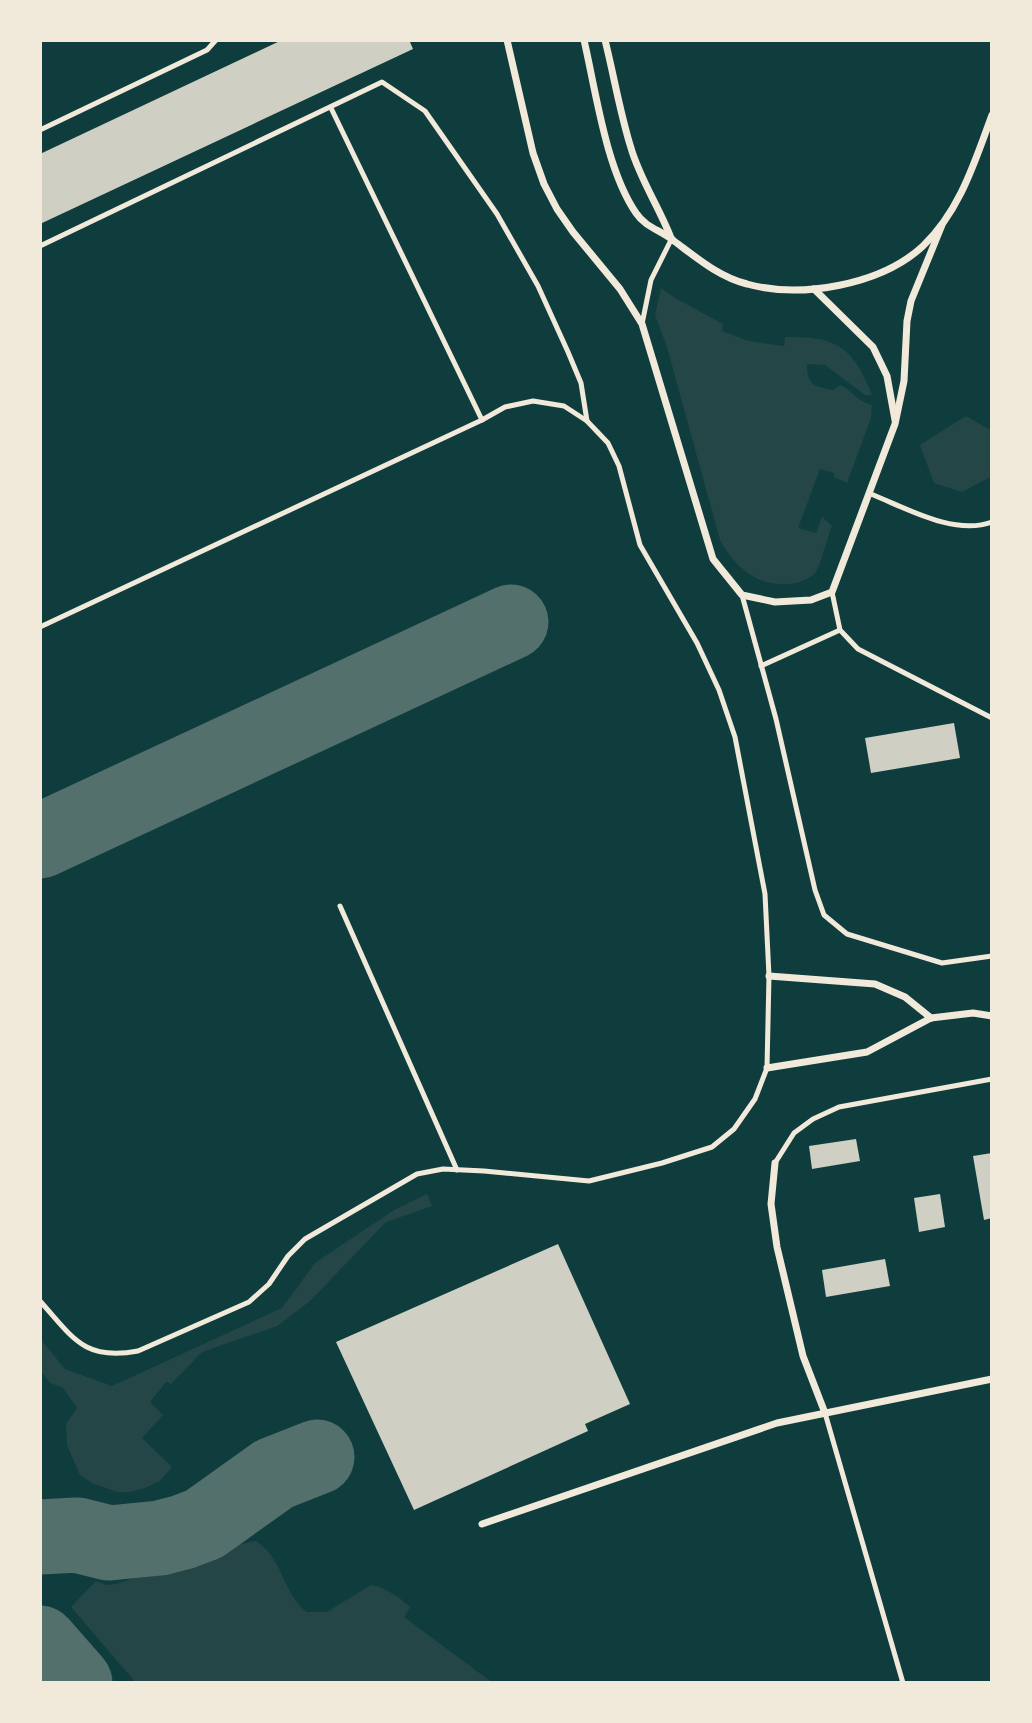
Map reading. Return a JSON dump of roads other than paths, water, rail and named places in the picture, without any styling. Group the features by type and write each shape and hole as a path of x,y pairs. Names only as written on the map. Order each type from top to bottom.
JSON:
{"street":[{"path":"507,40 533,153 544,184 567,225 620,289 642,324 713,559 742,595 775,602 811,600 832,592 895,424 904,381 907,321 911,301 942,225 973,167 992,115"},
{"path":"584,40 611,156 622,187 637,214 650,228 671,238 716,272 746,284 771,289 814,289 855,282 912,255 942,225"},
{"path":"605,40 631,147 642,178 661,212 671,238"},
{"path":"814,289 873,346 887,376 895,424"},
{"path":"769,976 875,984 905,997 932,1018"},
{"path":"767,1068 867,1052 932,1018 973,1013 992,1016"},
{"path":"775,1163 771,1204 777,1247 803,1356 825,1413"},
{"path":"482,1524 777,1423 992,1380"}],"lane":[{"path":"40,130 207,50 216,40"},
{"path":"40,246 382,82 425,111 497,214 538,286 581,383 587,421"},
{"path":"331,108 482,420"},
{"path":"642,324 651,280 671,238"},
{"path":"40,627 505,407 533,401 564,406 587,421 608,443 619,466 640,545 697,643 719,690 735,737 765,894 769,976 767,1068 755,1099 734,1129 712,1147 662,1163 589,1181 443,1169 417,1174 305,1238 288,1256 269,1284 249,1302 138,1350 119,1354 98,1353 84,1347 40,1301"},
{"path":"870,494 940,521 970,526 992,522"},
{"path":"832,592 839,630 858,649 992,718"},
{"path":"742,595 776,719 815,890 824,915 847,934 942,963 992,956"},
{"path":"761,666 839,630"},
{"path":"340,906 457,1170"},
{"path":"775,1163 794,1133 813,1119 839,1107 992,1079"},
{"path":"825,1413 903,1683"}]}
